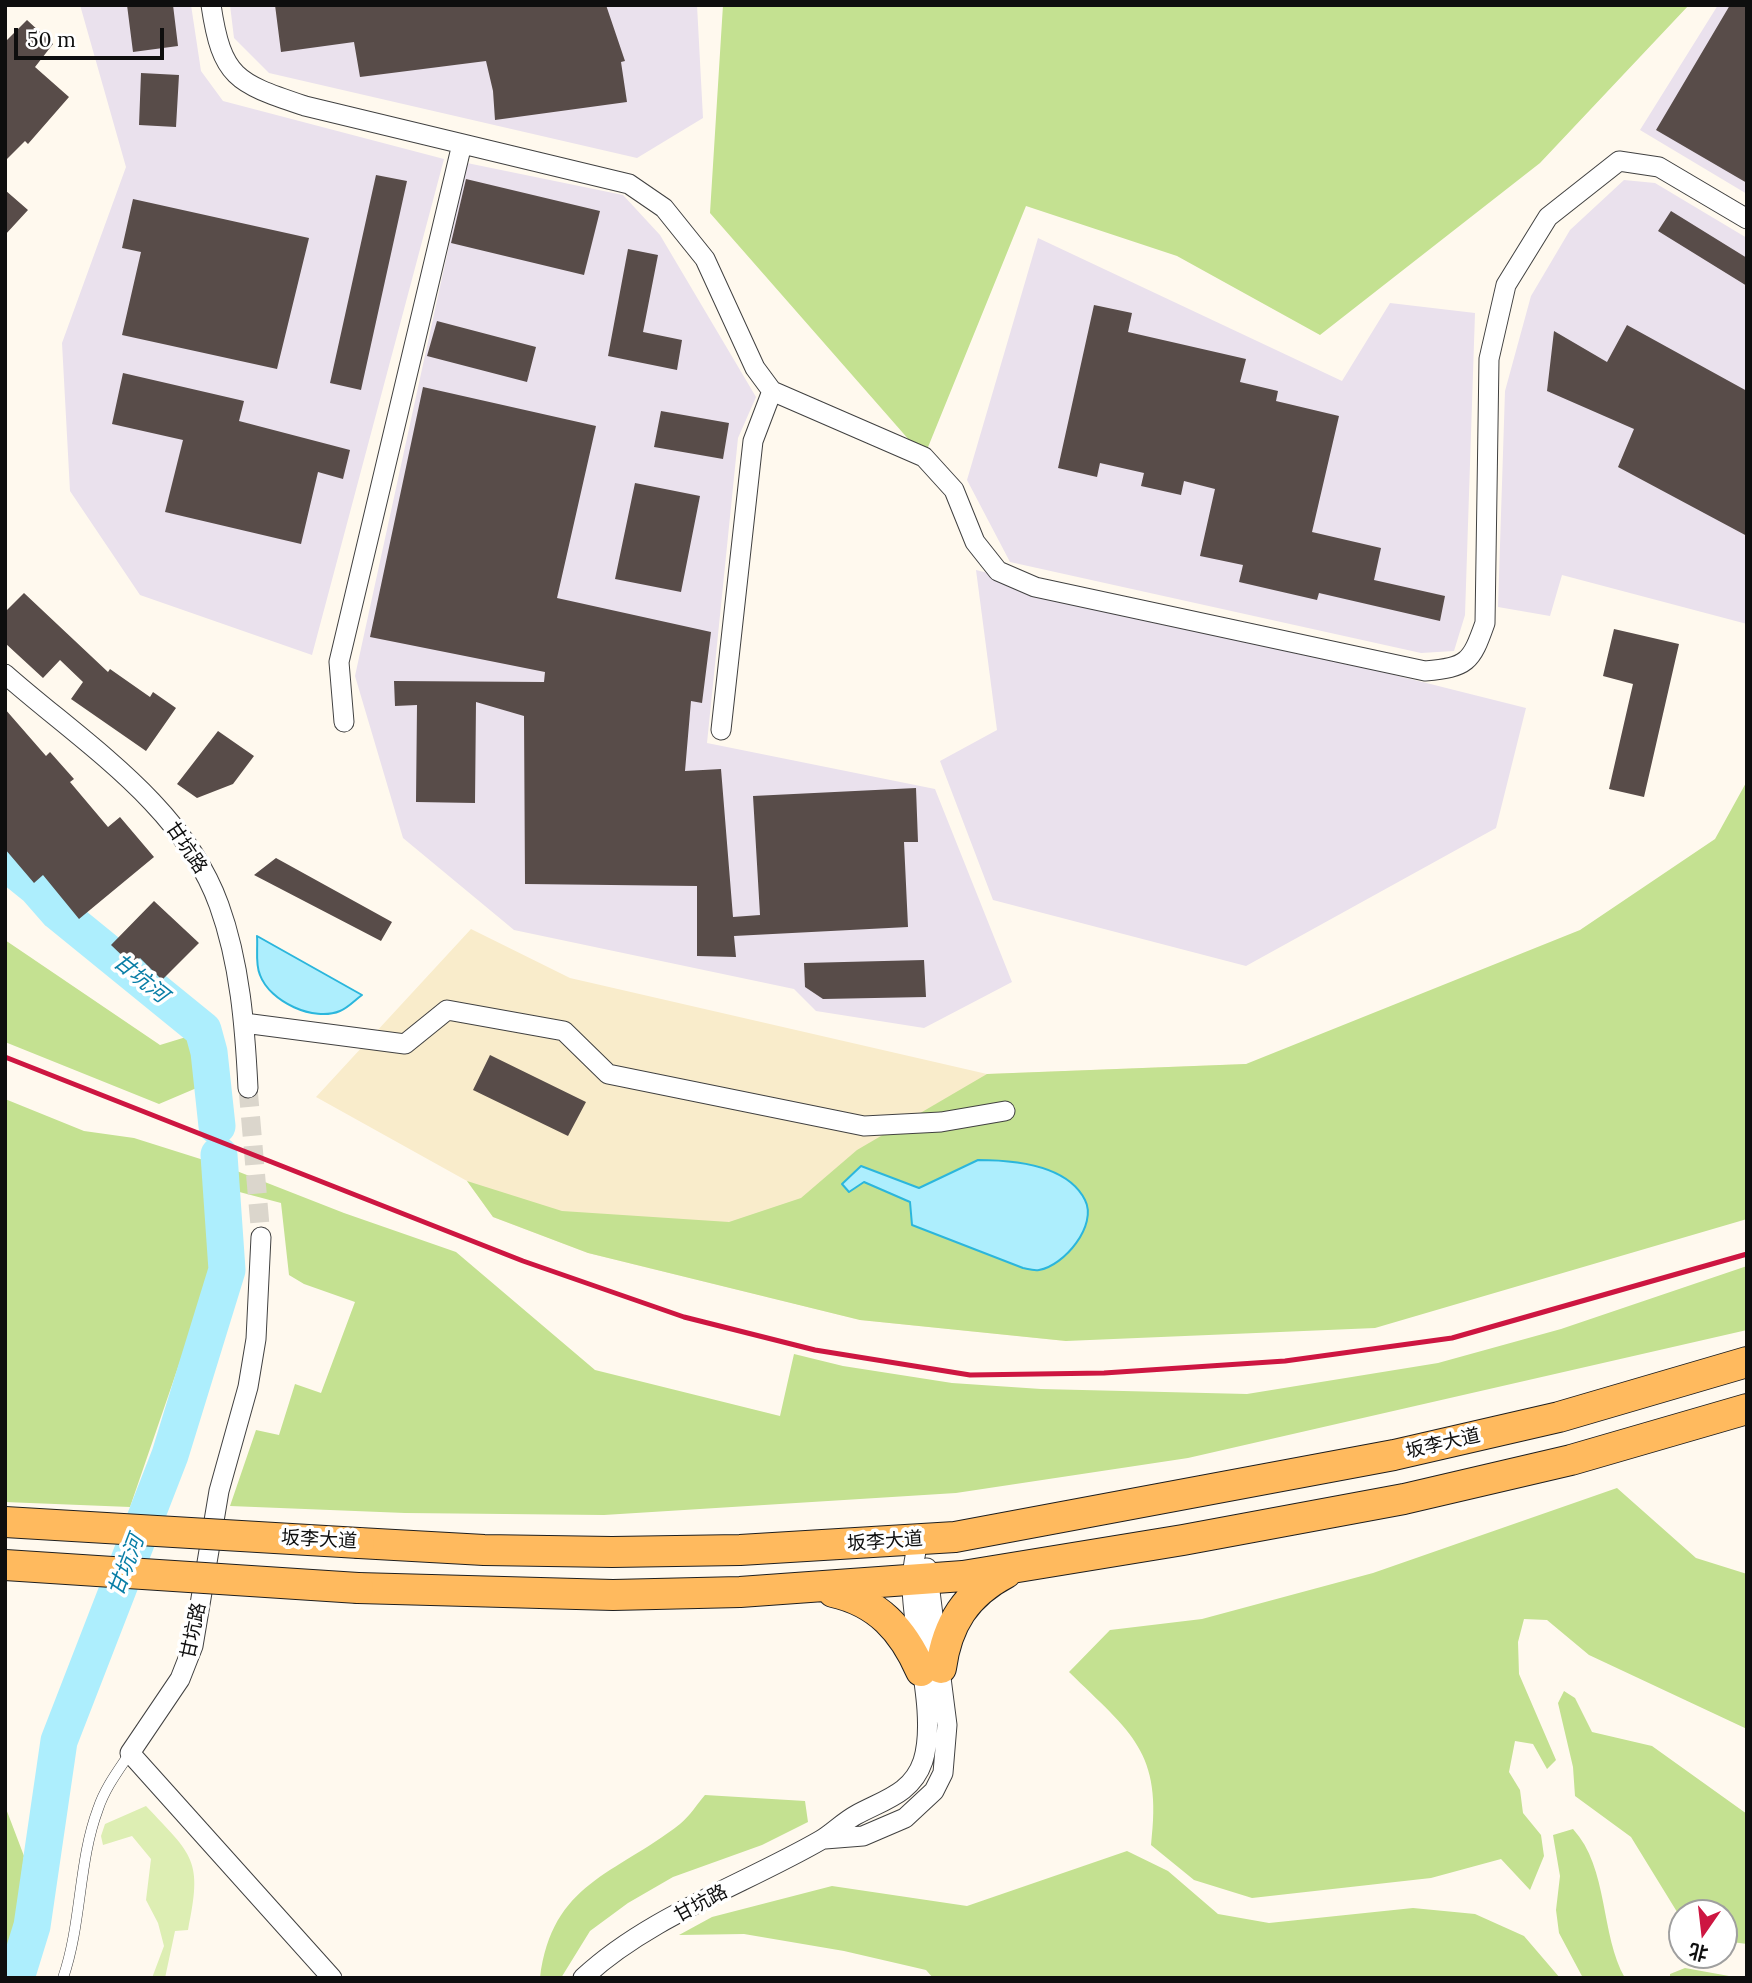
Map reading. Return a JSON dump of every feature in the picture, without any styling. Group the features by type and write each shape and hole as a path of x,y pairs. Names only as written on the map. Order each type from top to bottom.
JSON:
{"main road":[{"name":"坂李大道","path":"5,1522 484,1550 740,1550 955,1537 1170,1499 1394,1455 1559,1417 1747,1362"},
{"name":"坂李大道","path":"5,1565 358,1588 613,1595 815,1588 921,1580 1016,1567 1404,1499 1571,1460 1747,1409"},
{"path":"815,1588 866,1603 886,1617 931,1670 957,1614 987,1583 1016,1567"}],"street":[{"path":"211,5 217,46 234,74 261,91 305,106 629,184 664,208 705,259 755,368 772,391 924,457 954,490 975,542 998,571 1035,587 1425,671 1457,668 1474,655 1485,623 1489,359 1506,285 1548,217 1619,161 1658,167 1747,219"},
{"path":"344,722 340,662 462,144"},
{"path":"721,730 753,441 772,391"},
{"name":"甘坑路","path":"5,674 131,781 187,844 219,905 244,1023 248,1088"},
{"path":"244,1023 405,1044 447,1010 564,1031 608,1074 864,1126 941,1122 1005,1111"},
{"name":"甘坑路","path":"130,1753 180,1679 193,1646 219,1491 248,1387 256,1339 261,1237"},
{"name":"甘坑路","path":"583,1978 603,1960 651,1930 824,1839 856,1815 901,1793 916,1776 923,1761 931,1670 918,1540"},
{"path":"130,1753 332,1978"}],"lane":[{"path":"62,1978 76,1928 96,1812 111,1780 130,1753"}],"shaded area":[{"path":"80,5 191,5 201,71 223,101 444,159 312,655 140,595 70,491 62,343 126,167"},
{"path":"230,5 697,5 703,118 637,158 269,73 234,38"},
{"path":"1718,5 1747,5 1747,194 1640,130"},
{"path":"467,163 623,195 660,235 756,397 738,438 707,743 935,789 1012,982 924,1028 816,1011 794,989 514,930 403,838 355,676"},
{"path":"1624,180 1655,183 1747,238 1747,624 1562,575 1550,616 1498,607 1505,391 1531,296 1570,230"},
{"path":"1038,238 1342,381 1390,303 1475,313 1465,615 1454,651 1421,653 1010,562 967,480"},
{"path":"976,570 1526,708 1496,828 1246,966 993,900 940,761 997,730"},
{"path":"471,929 570,978 987,1074 1246,1064 1066,1341 860,1320 588,1253 493,1217 467,1181 316,1097"}],"green space":[{"path":"723,5 1689,5 1540,163 1320,335 1177,256 1026,206 924,457 710,213"},
{"path":"1747,781 1747,1219 1375,1328 1066,1341 860,1320 588,1253 493,1217 467,1181 562,1211 729,1222 801,1198 857,1150 987,1074 1246,1064 1580,930 1715,839"},
{"path":"5,940 160,1045 196,1034 203,1062 199,1087 159,1104 5,1042"},
{"path":"5,1099 84,1131 134,1138 229,1168 344,1213 456,1252 595,1370 780,1416 794,1354 843,1366 952,1383 1041,1389 1247,1394 1438,1363 1561,1329 1747,1266 1747,1330 1188,1458 956,1493 604,1515 405,1513 230,1506 256,1430 279,1435 295,1384 321,1393 355,1302 304,1284 289,1275 281,1203 213,1185 218,1251 130,1507 5,1502"},
{"path":"1617,1488 1696,1558 1747,1574 1747,1729 1589,1655 1547,1620 1524,1619 1518,1642 1519,1674 1556,1760 1547,1769 1533,1744 1515,1741 1509,1772 1520,1790 1523,1813 1541,1835 1544,1856 1530,1890 1501,1859 1431,1878 1252,1898 1194,1880 1151,1845 1152,1787 1147,1765 1138,1746 1110,1712 1069,1672 1110,1630 1202,1619 1373,1573"},
{"path":"1564,1691 1575,1698 1592,1732 1652,1746 1747,1814 1747,1944 1738,1943 1738,1899 1669,1899 1631,1837 1575,1796 1573,1767 1558,1703"},
{"path":"705,1795 805,1801 808,1822 762,1845 673,1877 628,1903 590,1931 561,1978 540,1978 547,1946 558,1921 572,1901 590,1884 680,1824"},
{"path":"5,1806 24,1856 15,1923 5,1954"},
{"path":"146,1806 184,1848 194,1873 188,1930 175,1931 165,1978 152,1978 164,1946 158,1923 146,1900 151,1859 132,1836 103,1845 101,1836 105,1824"},
{"path":"1573,1829 1585,1845 1593,1863 1611,1942 1625,1978 1583,1978 1559,1933 1556,1910 1560,1876 1553,1835"},
{"path":"1127,1851 1168,1871 1218,1914 1269,1923 1413,1908 1475,1914 1524,1936 1560,1978 933,1978 926,1970 844,1951 744,1934 679,1935 712,1917 832,1886 967,1906"},
{"path":"1690,1969 1740,1978 1670,1978 1670,1974"}],"water":[{"path":"257,936 362,995 343,1010 330,1014 306,1012 283,1001 265,985 258,971"},
{"path":"978,1160 1038,1166 1066,1179 1077,1188 1085,1200 1087,1221 1076,1243 1059,1261 1037,1270 1023,1268 912,1225 910,1202 864,1182 849,1192 842,1184 861,1166 919,1188"}],"building":[{"path":"127,5 173,5 178,46 133,52"},
{"path":"275,5 606,5 625,61 621,62 627,102 495,120 493,91 486,61 360,77 354,42 281,52"},
{"path":"1730,5 1747,5 1747,183 1656,130"},
{"path":"27,20 53,44 35,67 69,97 28,144 25,141 5,161 5,42"},
{"path":"141,73 179,75 176,127 139,125"},
{"path":"376,175 407,181 361,390 330,383"},
{"path":"466,179 600,211 584,275 451,243"},
{"path":"5,190 28,210 5,235"},
{"path":"133,199 309,238 277,369 122,335 141,252 122,248"},
{"path":"1671,211 1747,258 1747,286 1658,231"},
{"path":"628,249 658,255 643,332 682,340 677,370 608,356"},
{"path":"1094,305 1132,313 1128,332 1246,359 1240,382 1278,391 1276,401 1339,416 1312,532 1381,548 1374,580 1445,596 1440,621 1319,593 1317,600 1239,582 1243,565 1200,556 1215,489 1184,481 1181,495 1141,486 1144,473 1100,463 1097,477 1058,468"},
{"path":"437,321 536,347 527,382 427,356"},
{"path":"1627,325 1747,391 1747,536 1618,467 1634,429 1547,391 1554,331 1607,362"},
{"path":"123,373 244,401 239,421 350,450 343,479 318,472 301,544 165,512 183,440 112,424"},
{"path":"423,387 596,426 557,598 711,632 702,703 691,701 685,771 721,769 733,917 760,915 753,796 916,788 918,842 904,842 908,927 734,936 736,957 697,956 697,886 525,884 524,716 476,702 475,803 416,802 417,705 395,706 394,681 544,682 545,672 370,637"},
{"path":"661,411 729,423 723,459 654,447"},
{"path":"635,483 700,496 681,592 615,579"},
{"path":"24,593 108,672 110,669 150,697 153,692 176,708 146,751 71,699 83,682 60,660 43,678 5,643 5,612"},
{"path":"1614,629 1679,644 1644,797 1609,789 1633,684 1603,676"},
{"path":"5,709 46,756 50,752 74,779 70,782 108,827 120,817 154,857 79,919 43,875 34,883 5,849"},
{"path":"218,731 254,756 233,784 197,798 177,784"},
{"path":"276,858 392,922 381,941 254,875"},
{"path":"154,901 199,943 162,980 140,958 132,965 111,945"},
{"path":"924,960 926,997 823,999 805,987 804,963"},
{"path":"490,1055 586,1102 568,1136 473,1090"}],"waterway":[{"name":"甘坑河","path":"5,862 37,888 58,912 203,1030 209,1052 217,1126"},
{"name":"甘坑河","path":"16,1978 32,1926 59,1741 170,1455 227,1270 219,1155"}],"tunnel":[{"path":"248,1088 261,1237"}],"railway":[{"path":"5,1057 523,1261 684,1317 815,1350 970,1375 1104,1373 1285,1361 1452,1338 1747,1254"}]}
